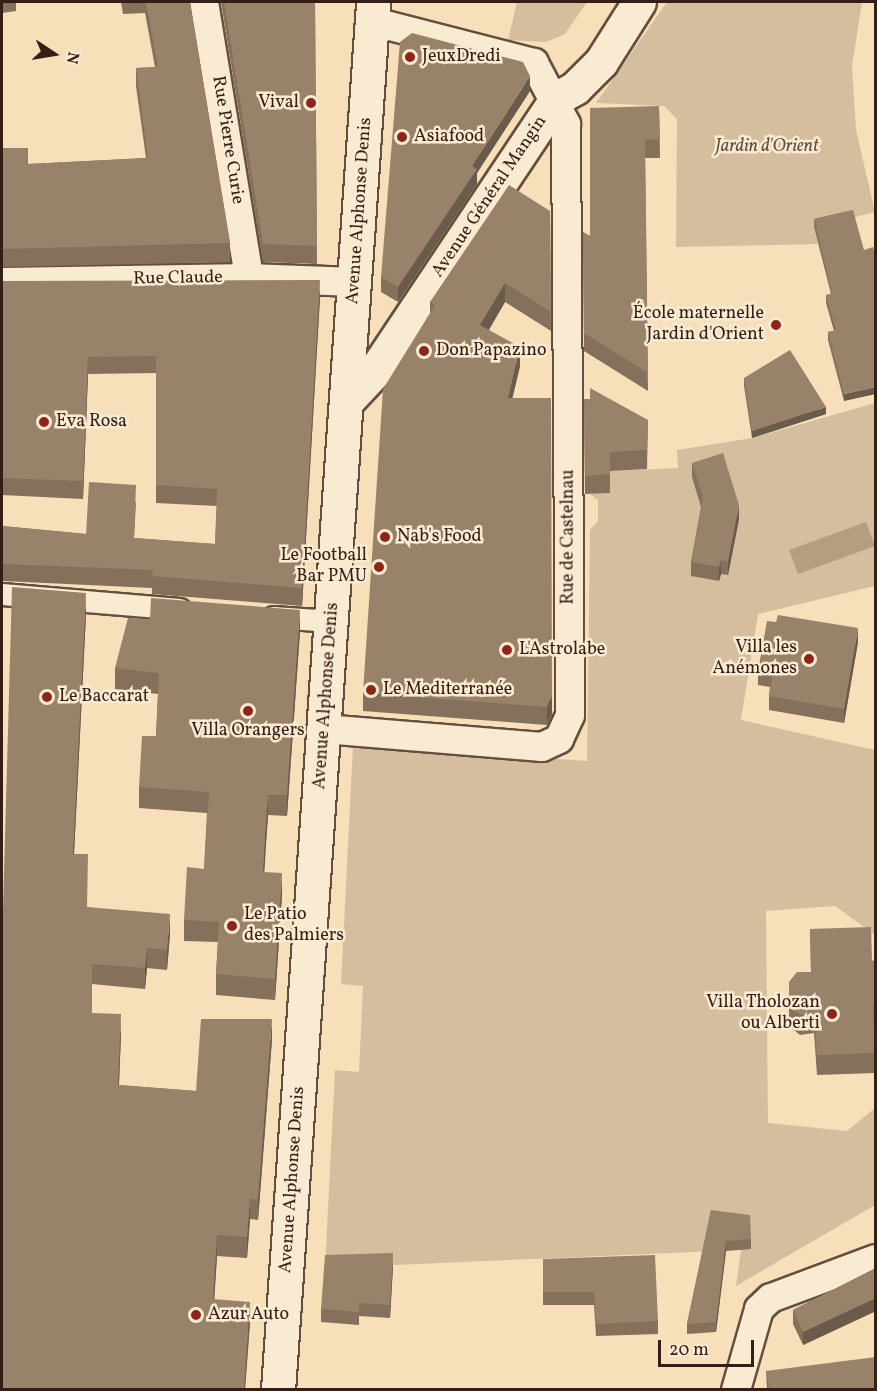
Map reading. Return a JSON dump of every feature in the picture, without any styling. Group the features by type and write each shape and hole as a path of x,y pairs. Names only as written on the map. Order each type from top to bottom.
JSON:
{"main road":[{"name":"Avenue Général Mangin","path":"347,401 374,372 556,98 575,88 601,62 639,2"},
{"name":"Avenue Alphonse Denis","path":"278,1389 372,11"}],"street":[{"name":"Rue Pierre Curie","path":"204,2 249,278"},
{"name":"Rue de Castelnau","path":"324,729 542,747 559,739 570,715 567,131 556,98 534,63 372,11"},
{"name":"Rue Claude","path":"2,282 249,278 355,282"},
{"path":"2,594 201,611"},
{"path":"248,615 332,621"},
{"path":"736,1389 759,1309 771,1298 876,1259"}],"green space":[{"path":"517,2 587,2 565,34 546,42 508,40"},
{"name":"Jardin d'Orient","path":"667,2 862,2 852,66 856,130 875,212 814,227 818,244 676,247 677,119 664,106 596,103"},
{"path":"875,403 875,586 758,614 741,720 875,750 875,935 835,906 766,911 768,1123 847,1131 875,1108 875,1205 736,1286 741,1250 325,1268 335,1070 359,1072 363,986 341,984 353,745 587,761 590,530 598,521 598,500 590,494 610,493 610,471 678,468 677,450 752,438"}],"shaded area":[{"path":"866,522 875,546 798,574 789,550"}],"building":[{"path":"146,2 190,2 230,243 2,249 2,148 28,148 28,164 148,158 136,68 158,67"},
{"path":"224,2 315,2 317,246 263,244"},
{"path":"412,33 523,62 530,76 472,166 477,169 398,287 381,277 400,42"},
{"path":"659,106 660,139 645,140 648,373 584,333 583,232 590,236 590,108"},
{"path":"509,185 550,211 551,312 505,283 480,325 520,347 508,398 551,398 552,695 547,707 363,693 383,389 435,305 430,302"},
{"path":"853,210 864,250 873,247 876,259 876,387 844,394 828,332 836,330 826,295 832,294 814,219"},
{"path":"320,280 302,588 152,576 153,570 3,564 2,526 86,534 89,482 136,485 134,538 215,544 217,489 156,485 156,356 88,357 83,481 2,478 2,281"},
{"path":"790,350 826,407 752,431 744,378"},
{"path":"590,388 648,420 647,450 610,452 610,474 585,476 584,399 590,399"},
{"path":"723,453 739,505 728,561 721,560 719,567 691,562 703,498 692,463"},
{"path":"12,587 86,593 73,854 88,854 87,907 170,914 167,950 147,948 145,968 92,964 92,1013 121,1014 118,1085 196,1091 201,1019 272,1019 258,1199 250,1199 247,1237 217,1235 213,1299 250,1302 244,1389 4,1389 2,1387 2,944"},
{"path":"151,598 300,610 287,795 268,795 265,833 263,872 282,873 275,979 216,974 219,922 184,920 187,867 204,869 209,792 139,787 142,736 156,736 159,673 115,668 128,618 150,619"},
{"name":"Villa les Anémones","path":"778,615 858,628 844,709 769,696 773,673 758,671 767,621 776,622"},
{"name":"Villa Tholozan ou Alberti","path":"871,927 872,960 876,963 876,1006 873,1006 875,1053 817,1055 814,1013 800,1015 789,1006 789,982 797,972 811,972 810,929"},
{"path":"711,1210 750,1215 751,1239 726,1241 716,1322 687,1324"},
{"path":"393,1253 390,1305 359,1303 359,1312 321,1309 325,1255"},
{"path":"655,1255 658,1321 596,1324 594,1292 543,1292 543,1259"},
{"path":"876,1268 876,1298 803,1332 793,1310"},
{"path":"876,1357 876,1389 769,1389 766,1371"}],"place":[{"name":"JeuxDredi","path":"410,57"},
{"name":"Vival","path":"311,103"},
{"name":"Asiafood","path":"402,137"},
{"name":"École maternelle Jardin d'Orient","path":"776,325"},
{"name":"Don Papazino","path":"424,351"},
{"name":"Eva Rosa","path":"44,422"},
{"name":"Nab's Food","path":"385,537"},
{"name":"Le Football Bar PMU","path":"379,567"},
{"name":"L'Astrolabe","path":"507,650"},
{"name":"Villa les Anémones","path":"809,659"},
{"name":"Le Mediterranée","path":"371,690"},
{"name":"Le Baccarat","path":"47,697"},
{"name":"Villa Orangers","path":"248,711"},
{"name":"Le Patio des Palmiers","path":"232,926"},
{"name":"Villa Tholozan ou Alberti","path":"832,1014"},
{"name":"Azur Auto","path":"196,1315"}]}
